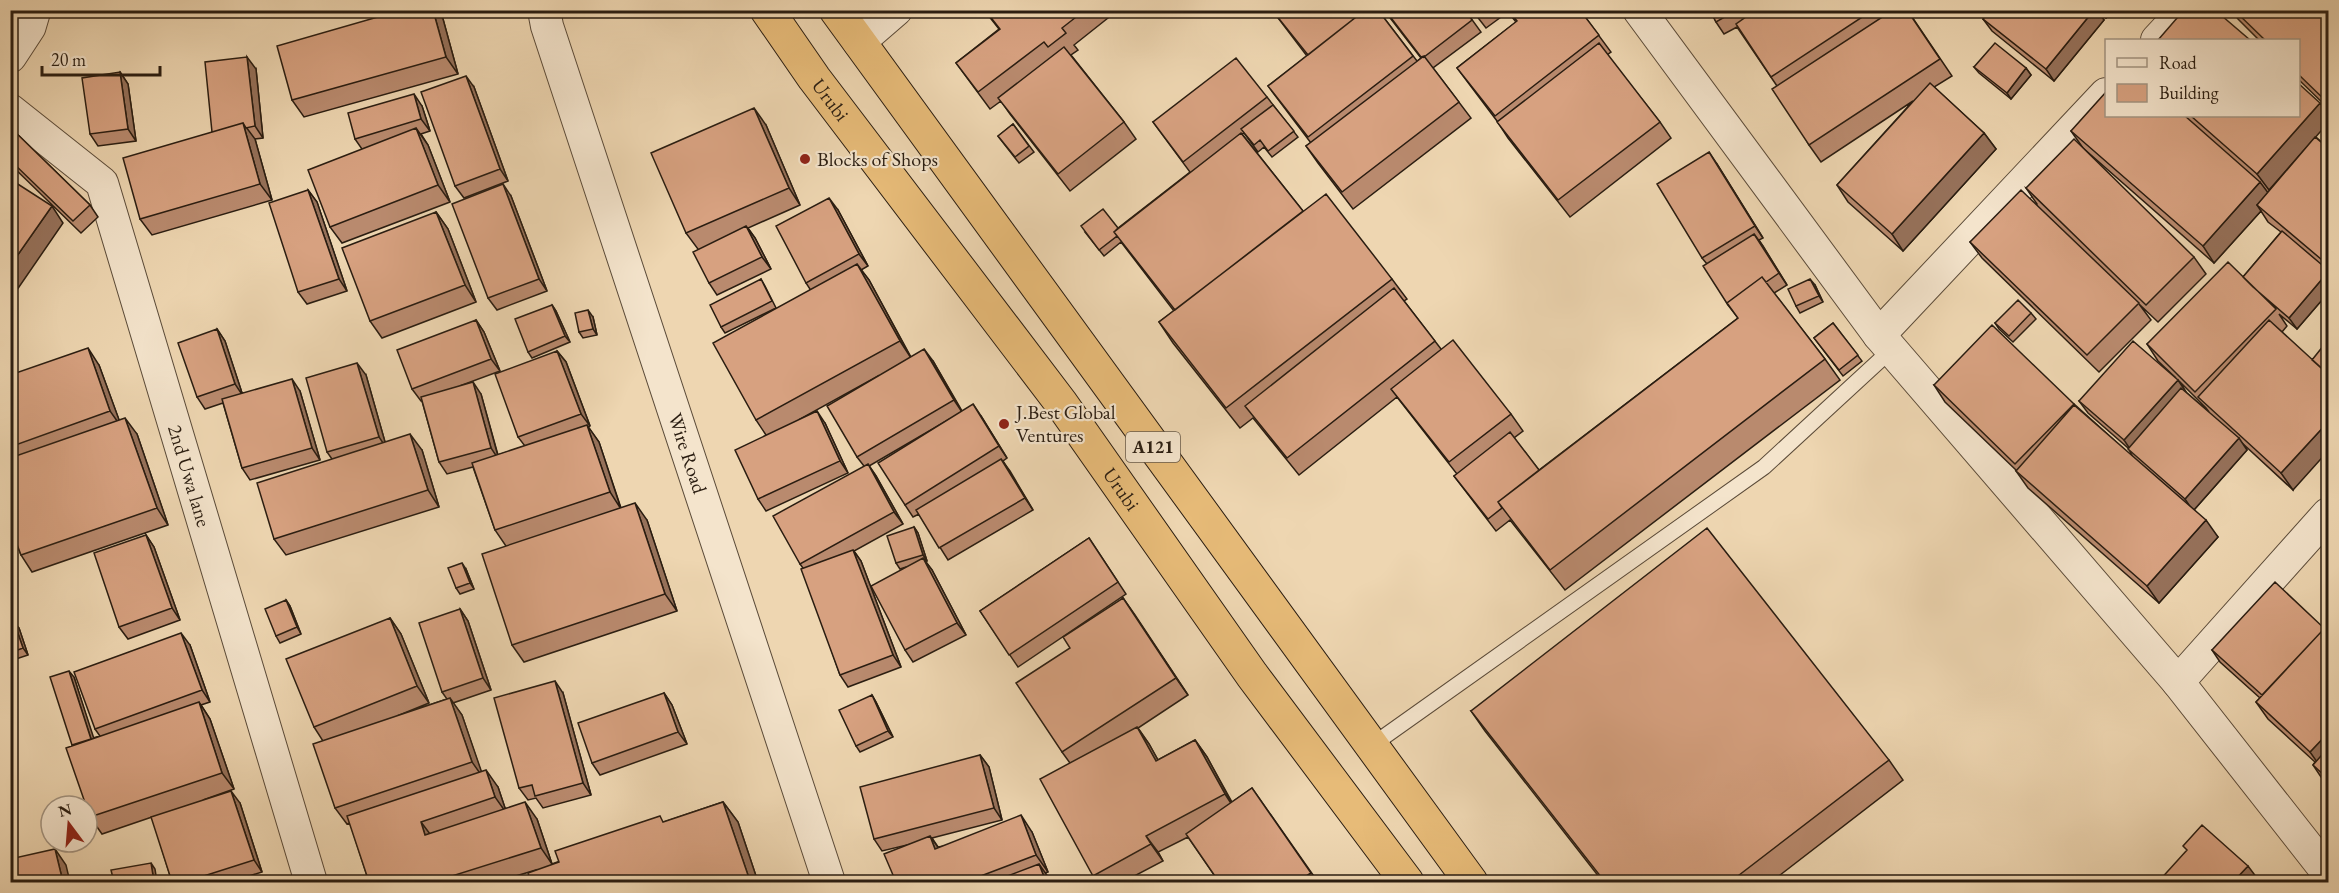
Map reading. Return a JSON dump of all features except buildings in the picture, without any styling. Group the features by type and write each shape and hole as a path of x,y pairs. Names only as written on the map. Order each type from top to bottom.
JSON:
{"highway":[{"name":"Urubi","path":"767,10 814,78 1062,403 1252,675 1407,882"},
{"name":"A121","path":"836,10 1471,882"}],"street":[{"path":"10,56 29,27 34,10"},
{"path":"859,42 896,10"},
{"path":"1639,10 1885,342 2178,682 2328,873"},
{"path":"2158,39 2184,11"},
{"name":"Wire Road","path":"543,16 830,882"},
{"path":"1885,342 2105,95"},
{"name":"2nd Uwa lane","path":"10,110 102,183 311,882"},
{"path":"2178,682 2328,514"}],"lane":[{"path":"1371,746 1764,467 1885,342"}],"place":[{"name":"Blocks of Shops","path":"805,159"},
{"name":"J.Best Global Ventures","path":"1004,424"}]}
